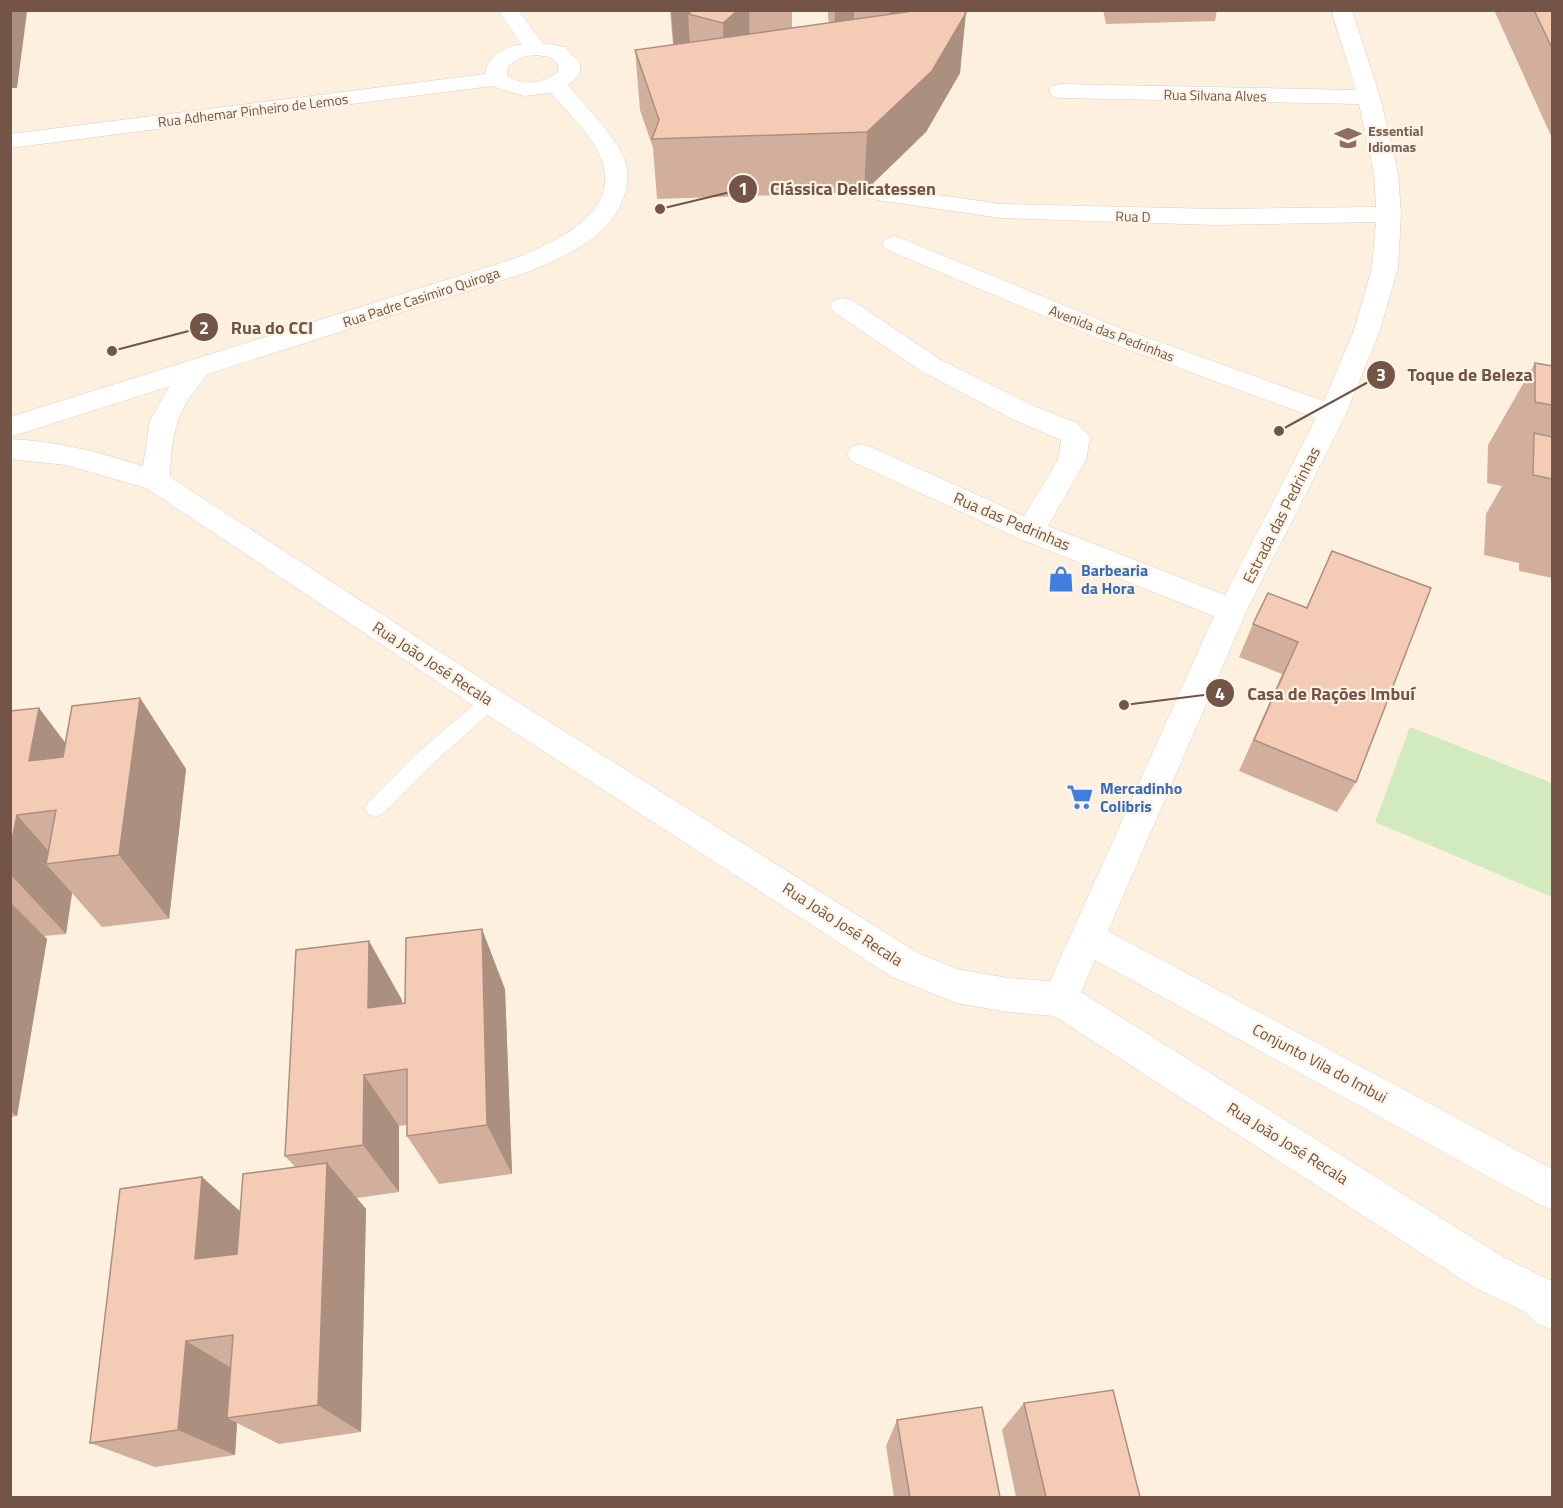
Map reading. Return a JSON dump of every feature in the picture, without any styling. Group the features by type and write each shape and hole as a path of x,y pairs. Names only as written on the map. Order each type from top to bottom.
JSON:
{"street":[{"name":"Estrada das Pedrinhas","path":"1059,999 1232,610 1332,414 1370,320 1385,268 1389,214 1386,173 1369,97 1341,10"},
{"path":"511,17 536,48"},
{"path":"511,17 514,52"},
{"path":"496,79 496,64 514,52 536,48 557,52 569,62 569,74 556,85 534,91"},
{"name":"Rua Padre Casimiro Quiroga","path":"496,79 511,88 534,91 576,109"},
{"name":"Rua Adhemar Pinheiro de Lemos","path":"10,141 496,79"},
{"name":"Rua Padre Casimiro Quiroga","path":"10,427 519,266 550,254 573,241 591,228 606,210 613,197 615,177 611,154 556,85"},
{"name":"Rua Silvana Alves","path":"1060,91 1369,97"},
{"name":"Rua D","path":"878,193 1001,211 1122,216 1389,214"},
{"name":"Avenida das Pedrinhas","path":"894,244 1103,331 1332,414"},
{"path":"843,306 930,365 1024,412 1067,430 1076,437 1072,460 1030,531"},
{"path":"156,481 157,449 162,423 172,400 198,368"},
{"name":"Rua João José Recala","path":"10,449 61,453 102,463 156,481 491,701 905,965 956,986 1008,995 1059,999 1490,1273 1548,1300"},
{"name":"Rua das Pedrinhas","path":"861,454 1030,531 1232,610"},
{"name":"Conjunto Vila do Imbui","path":"1088,938 1552,1190"}],"lane":[{"path":"375,808 430,754 491,701"}],"green space":[{"path":"1410,727 1552,783 1552,897 1375,822"}],"building":[{"path":"693,10 738,10 723,23 688,14"},
{"path":"920,10 963,10 966,13 932,71 867,132 652,139 659,120 635,50"},
{"path":"1534,10 1552,10 1552,48"},
{"path":"1535,363 1552,366 1552,405 1535,402"},
{"path":"1534,433 1552,437 1552,479 1533,475"},
{"path":"1332,551 1431,588 1356,782 1254,740 1298,642 1253,624 1268,593 1307,608"},
{"path":"140,698 119,855 46,864 56,810 17,815 10,851 10,711 39,708 29,761 63,757 72,706"},
{"path":"482,929 487,1125 407,1136 407,1069 364,1075 363,1145 285,1156 296,950 369,941 368,1008 405,1003 406,938"},
{"path":"327,1163 318,1405 227,1418 233,1335 186,1341 178,1430 90,1443 120,1189 202,1177 195,1259 237,1254 243,1174"},
{"path":"1113,1390 1140,1497 1046,1497 1024,1403"},
{"path":"982,1407 1000,1497 910,1497 897,1420"}],"place":[{"name":"Essential Idiomas","path":"1348,138"},
{"name":"Clássica Delicatessen","path":"660,209"},
{"name":"Rua do CCI","path":"112,351"},
{"name":"Toque de Beleza","path":"1279,431"},
{"name":"Barbearia da Hora","path":"1061,579"},
{"name":"Casa de Rações Imbuí","path":"1124,705"},
{"name":"Mercadinho Colibris","path":"1080,797"}]}
